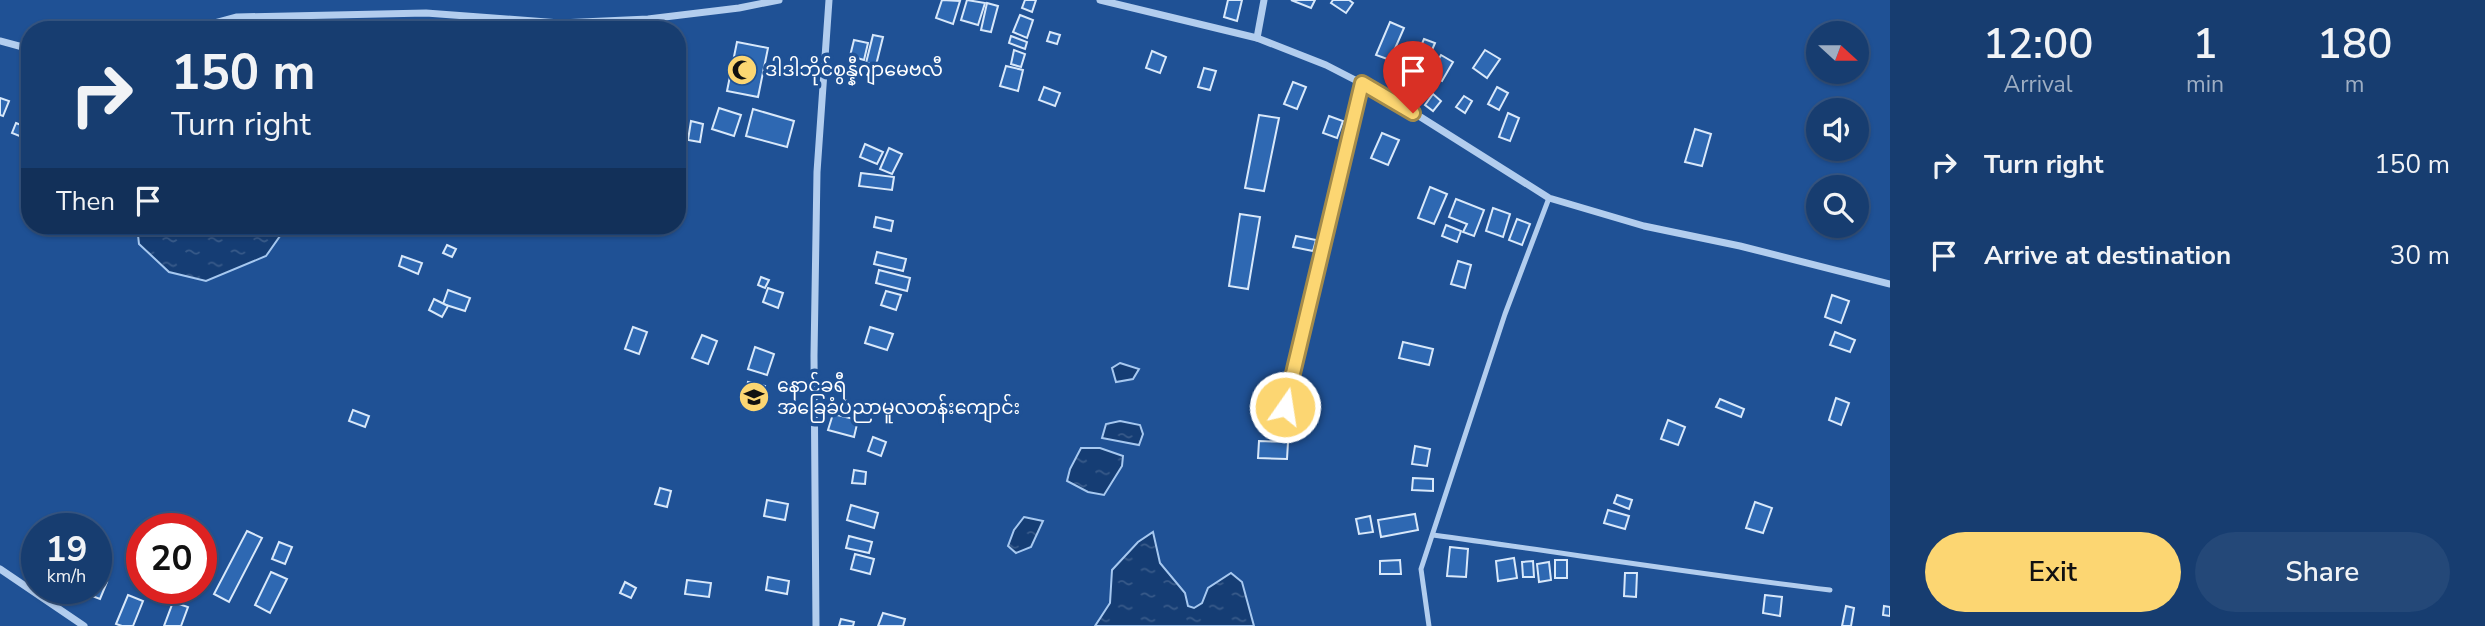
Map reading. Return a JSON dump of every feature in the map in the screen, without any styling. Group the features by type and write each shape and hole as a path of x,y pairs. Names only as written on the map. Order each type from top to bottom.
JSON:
{"street":[{"path":"604,21 648,19 779,0"},
{"path":"816,626 814,356 817,172 829,0"},
{"path":"1100,0 1257,38 1326,65 1392,99 1549,198 1644,226 1740,246 1890,284"},
{"path":"1257,38 1264,0"},
{"path":"222,21 237,17 426,13 533,21"},
{"path":"0,41 21,47"},
{"path":"0,569 84,626"}],"lane":[{"path":"1285,407 1362,83"},
{"path":"1429,626 1421,569 1505,314 1549,198"},
{"path":"1433,535 1586,555 1696,574 1830,590"}],"water":[{"path":"138,235 280,235 266,256 206,281 169,272 139,244"},
{"path":"1120,363 1139,369 1133,379 1116,382 1112,368"},
{"path":"1120,421 1140,425 1143,434 1139,445 1102,438 1106,424"},
{"path":"1081,448 1100,448 1123,456 1122,466 1104,495 1088,492 1067,481"},
{"path":"1024,517 1043,521 1031,547 1016,553 1008,546 1014,530"},
{"path":"1153,532 1160,563 1185,593 1188,606 1194,608 1202,603 1208,588 1231,573 1242,582 1254,626 1095,626 1110,603 1112,570 1138,542"}],"building":[{"path":"942,0 960,1 953,24 936,18"},
{"path":"967,0 985,3 978,25 961,20"},
{"path":"1025,0 1036,0 1032,12 1022,8"},
{"path":"1228,0 1242,0 1237,21 1224,17"},
{"path":"1291,0 1315,0 1311,8"},
{"path":"1333,0 1349,0 1353,3 1346,13 1331,3"},
{"path":"987,3 998,6 991,32 981,30"},
{"path":"1020,15 1033,20 1027,38 1013,32"},
{"path":"1390,22 1404,28 1390,60 1376,55"},
{"path":"1050,32 1060,35 1057,44 1047,41"},
{"path":"873,35 883,37 876,65 866,63"},
{"path":"1011,36 1027,42 1025,49 1009,43"},
{"path":"1424,39 1435,43 1423,71 1412,66"},
{"path":"854,40 868,43 864,60 850,56"},
{"path":"737,42 768,48 758,97 727,91"},
{"path":"1014,50 1025,54 1021,67 1011,64"},
{"path":"1485,50 1500,59 1487,78 1473,68"},
{"path":"1152,51 1166,57 1160,73 1146,68"},
{"path":"1441,55 1453,62 1442,81 1430,74"},
{"path":"1006,66 1023,70 1018,91 1000,86"},
{"path":"1204,68 1216,71 1210,90 1198,87"},
{"path":"1293,82 1306,87 1297,109 1284,104"},
{"path":"1044,87 1060,93 1055,106 1039,100"},
{"path":"1497,87 1508,93 1499,110 1488,104"},
{"path":"1433,94 1441,101 1433,111 1425,105"},
{"path":"1464,96 1472,101 1465,113 1456,107"},
{"path":"0,98 9,101 3,116 0,115"},
{"path":"719,108 741,115 734,136 712,129"},
{"path":"753,109 794,121 787,147 746,136"},
{"path":"1508,113 1519,118 1510,141 1499,137"},
{"path":"1259,115 1279,118 1264,191 1245,188"},
{"path":"1329,116 1343,121 1337,138 1323,133"},
{"path":"691,121 703,124 700,142 688,140"},
{"path":"16,123 21,125 21,137 12,133"},
{"path":"1695,129 1711,134 1702,166 1685,162"},
{"path":"1382,133 1399,140 1388,165 1371,158"},
{"path":"865,144 883,152 877,164 860,157"},
{"path":"889,148 902,154 892,174 880,169"},
{"path":"861,173 894,177 892,190 859,186"},
{"path":"1430,187 1447,194 1434,224 1418,218"},
{"path":"1456,199 1484,210 1474,236 1463,232 1467,224 1449,217"},
{"path":"1493,208 1510,214 1503,237 1486,231"},
{"path":"1240,214 1260,217 1248,289 1229,286"},
{"path":"876,217 893,221 891,231 874,227"},
{"path":"1517,219 1530,224 1522,245 1509,240"},
{"path":"1446,225 1461,231 1457,242 1442,236"},
{"path":"1296,236 1316,240 1313,251 1293,247"},
{"path":"447,245 456,249 452,257 443,253"},
{"path":"877,252 906,259 903,271 874,264"},
{"path":"402,256 422,263 418,274 399,266"},
{"path":"1458,261 1471,265 1465,288 1451,284"},
{"path":"879,270 910,278 907,291 876,283"},
{"path":"761,277 769,280 765,288 758,285"},
{"path":"768,288 783,293 778,308 763,302"},
{"path":"448,290 470,298 465,311 443,304"},
{"path":"886,291 901,295 896,310 881,305"},
{"path":"1832,295 1849,301 1841,323 1825,317"},
{"path":"434,299 448,306 442,317 429,310"},
{"path":"633,327 647,332 639,354 625,349"},
{"path":"870,327 893,334 887,350 865,343"},
{"path":"1835,332 1855,340 1850,352 1830,345"},
{"path":"702,335 717,341 708,364 692,358"},
{"path":"1403,342 1433,349 1429,365 1399,358"},
{"path":"755,347 774,354 767,375 748,369"},
{"path":"748,382 765,386 761,409 743,406"},
{"path":"1836,398 1849,403 1841,425 1829,420"},
{"path":"1720,399 1744,409 1741,417 1716,407"},
{"path":"353,410 369,416 365,427 349,421"},
{"path":"833,414 858,420 854,437 828,430"},
{"path":"1668,420 1685,427 1678,445 1661,439"},
{"path":"873,437 886,442 881,456 868,451"},
{"path":"1259,441 1288,442 1287,459 1258,458"},
{"path":"1415,446 1430,449 1427,466 1412,464"},
{"path":"854,470 866,472 865,484 852,483"},
{"path":"1413,478 1433,479 1433,491 1412,490"},
{"path":"660,488 671,491 667,507 655,504"},
{"path":"1617,495 1632,500 1629,509 1614,503"},
{"path":"767,500 788,504 785,520 764,516"},
{"path":"1755,502 1772,508 1763,533 1746,528"},
{"path":"851,505 878,513 874,528 847,520"},
{"path":"1608,510 1629,516 1625,529 1604,523"},
{"path":"1415,514 1418,530 1381,537 1378,520"},
{"path":"1370,516 1373,532 1359,534 1356,519"},
{"path":"247,531 262,538 229,602 217,596 217,588"},
{"path":"849,536 872,542 869,553 846,548"},
{"path":"279,542 292,547 285,564 272,559"},
{"path":"1450,547 1468,549 1466,577 1447,576"},
{"path":"855,554 874,559 870,574 851,569"},
{"path":"1514,558 1517,578 1498,581 1496,561"},
{"path":"1400,560 1401,574 1380,574 1380,561"},
{"path":"1555,560 1567,560 1567,578 1555,578"},
{"path":"1533,561 1534,577 1523,577 1522,562"},
{"path":"1549,562 1551,580 1539,582 1537,564"},
{"path":"271,572 287,579 270,613 255,605"},
{"path":"1625,573 1637,573 1636,597 1624,596"},
{"path":"768,577 789,581 787,594 766,590"},
{"path":"687,580 711,583 709,597 685,594"},
{"path":"625,582 636,588 631,598 620,593"},
{"path":"1765,595 1782,597 1780,616 1763,613"},
{"path":"126,600 126,604 142,604 133,626 116,624"},
{"path":"172,604 188,607 181,626 164,626"},
{"path":"1846,606 1854,608 1851,626 1842,626"},
{"path":"1884,606 1890,607 1890,616 1883,615"},
{"path":"883,613 905,619 903,626 878,626"},
{"path":"841,619 854,622 853,626 839,626"}],"place":[{"name":"ဒါဒါဘိုင်စွန္နီဂျာမေဗလီ","path":"742,70"},
{"name":"နောင်ခရီ အခြေခံပညာမူလတန်းကျောင်း","path":"754,397"}],"route":[{"path":"1285,407 1362,83 1413,113"}]}
